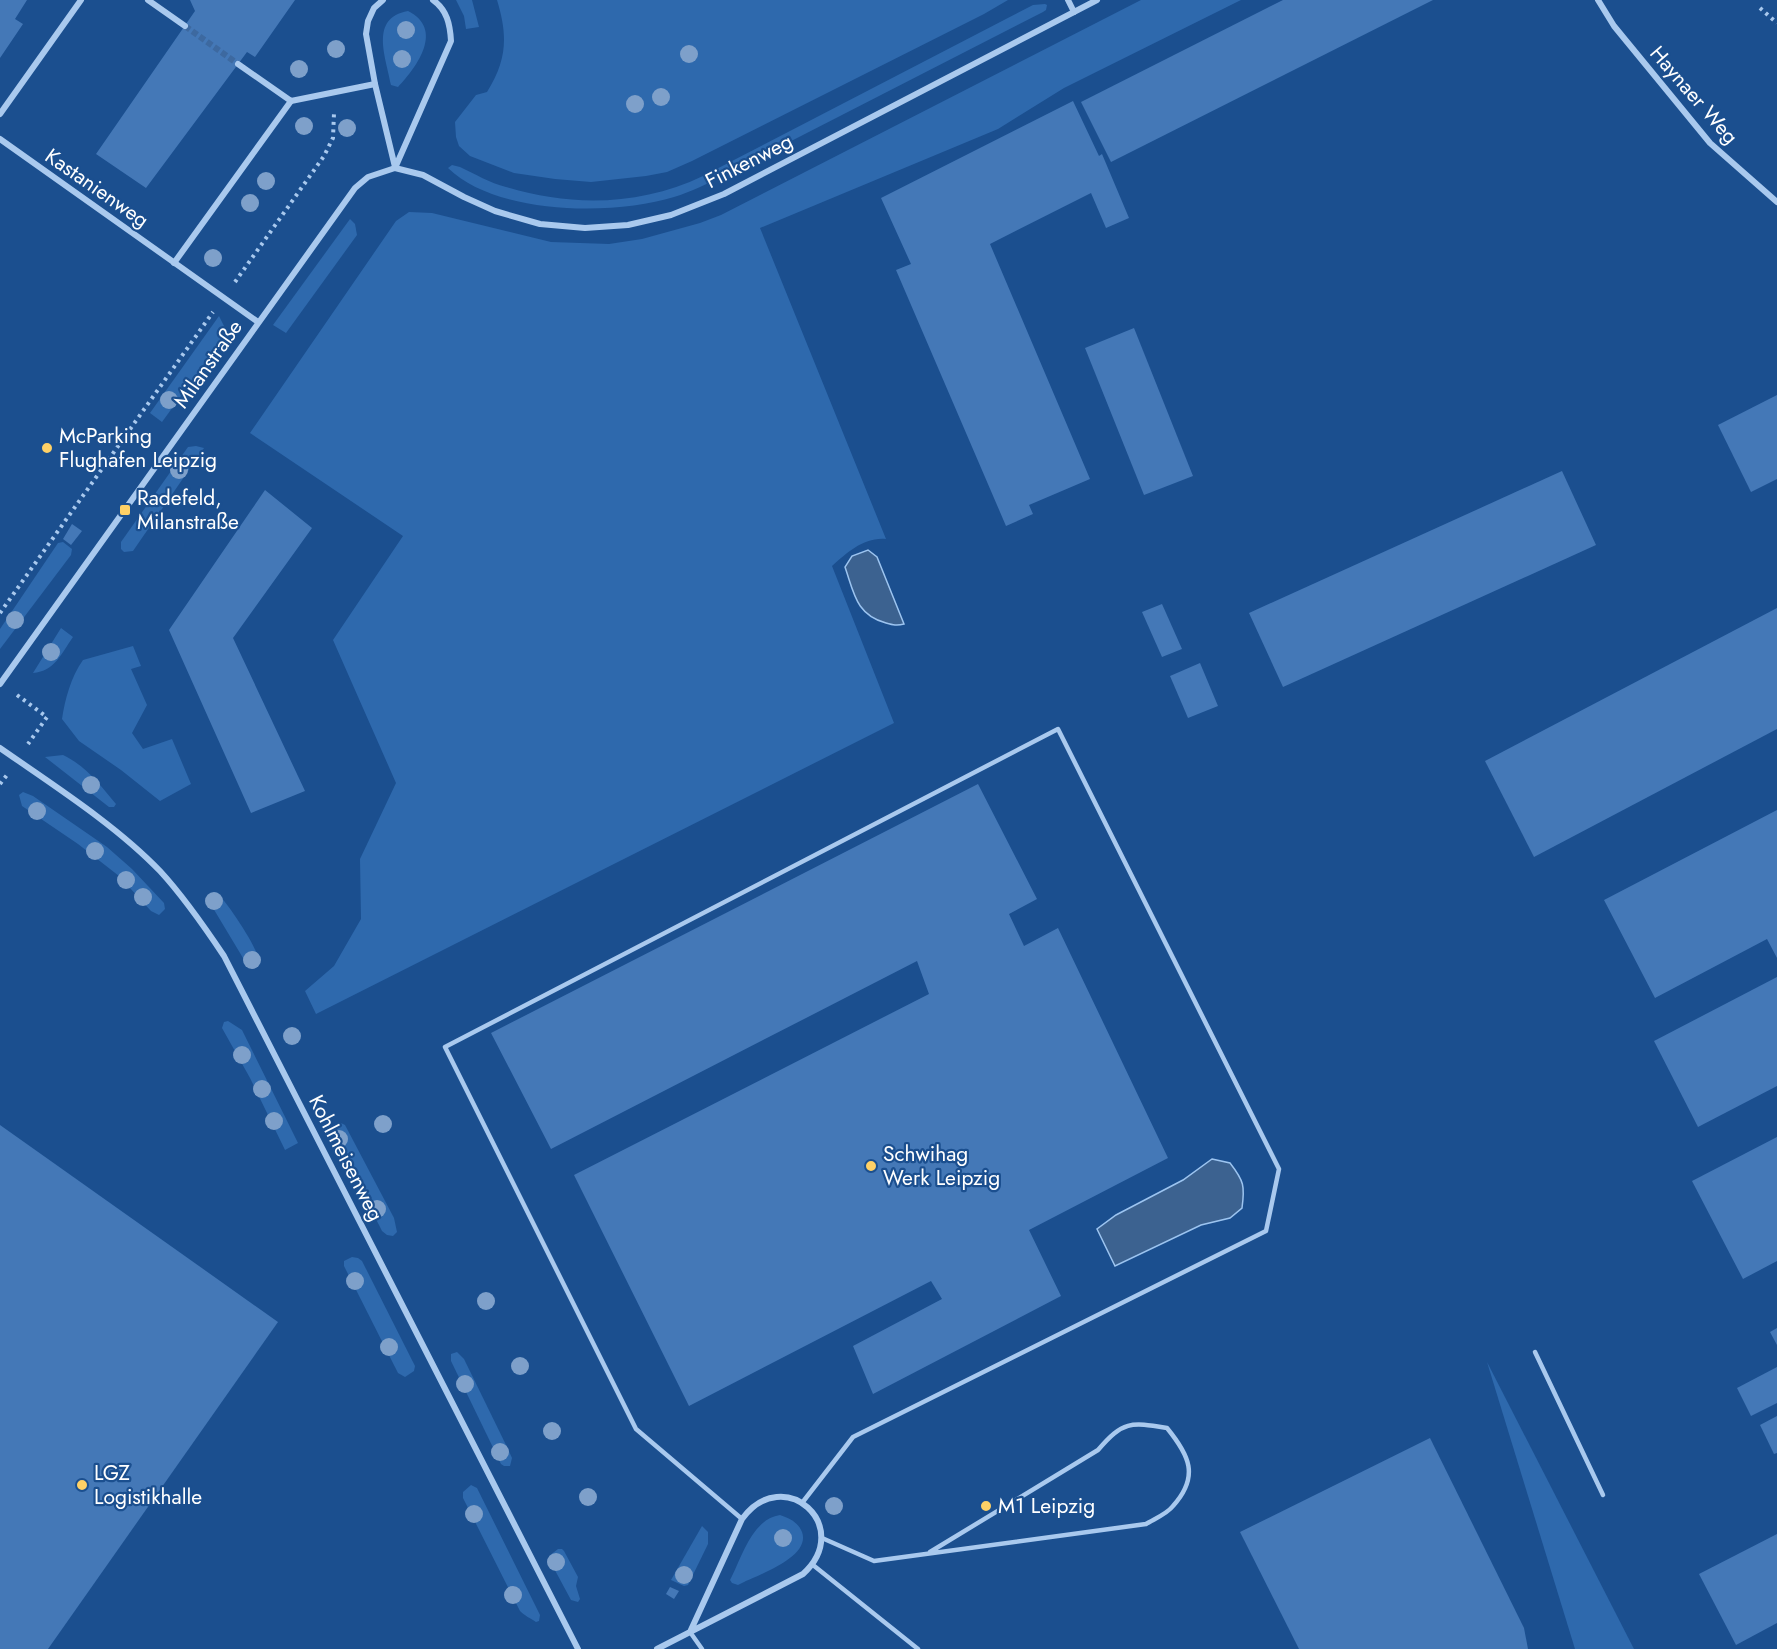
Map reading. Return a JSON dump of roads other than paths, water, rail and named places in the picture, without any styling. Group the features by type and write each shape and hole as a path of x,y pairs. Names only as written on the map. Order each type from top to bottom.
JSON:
{"street":[{"path":"0,114 81,0"},
{"path":"148,0 185,26"},
{"path":"159,0 165,12"},
{"path":"383,0 374,8 368,21 366,34 395,168"},
{"path":"395,168 451,41 446,13 434,0"},
{"path":"1068,0 1074,12"},
{"name":"Finkenweg","path":"395,168 423,175 495,211 540,224 585,228 628,225 660,218 724,194 1097,0"},
{"name":"Haynaer Weg","path":"1598,0 1614,26 1710,143 1777,202"},
{"path":"238,64 291,101"},
{"path":"174,263 291,101 375,84"},
{"name":"Kastanienweg","path":"0,139 258,322"},
{"name":"Milanstraße","path":"0,684 355,188 368,177 395,168"},
{"name":"Kohlmeisenweg","path":"0,748 122,836 160,871 194,911 224,956 578,1649"},
{"path":"657,1649 803,1574 813,1565 820,1553 822,1538 820,1524 813,1512 802,1503 789,1497 775,1496 762,1500 750,1508 742,1519 690,1632"}],"lane":[{"path":"742,1519 636,1429 446,1047 1058,729 1279,1169 1266,1231 853,1437 802,1503"},
{"path":"1535,1352 1603,1495"},
{"path":"822,1538 874,1561 1146,1524 1173,1507 1188,1482 1189,1463 1180,1444 1167,1428 1136,1423 1113,1432 1098,1450 930,1552"},
{"path":"813,1565 918,1649"},
{"path":"690,1632 702,1649"}],"tunnel":[{"path":"185,26 238,64"}],"place":[{"name":"McParking Flughafen Leipzig","path":"47,448"},
{"name":"Radefeld, Milanstraße","path":"125,510"},
{"name":"Schwihag Werk Leipzig","path":"871,1166"},
{"name":"LGZ Logistikhalle","path":"82,1485"},
{"name":"M1 Leipzig","path":"986,1506"}]}
